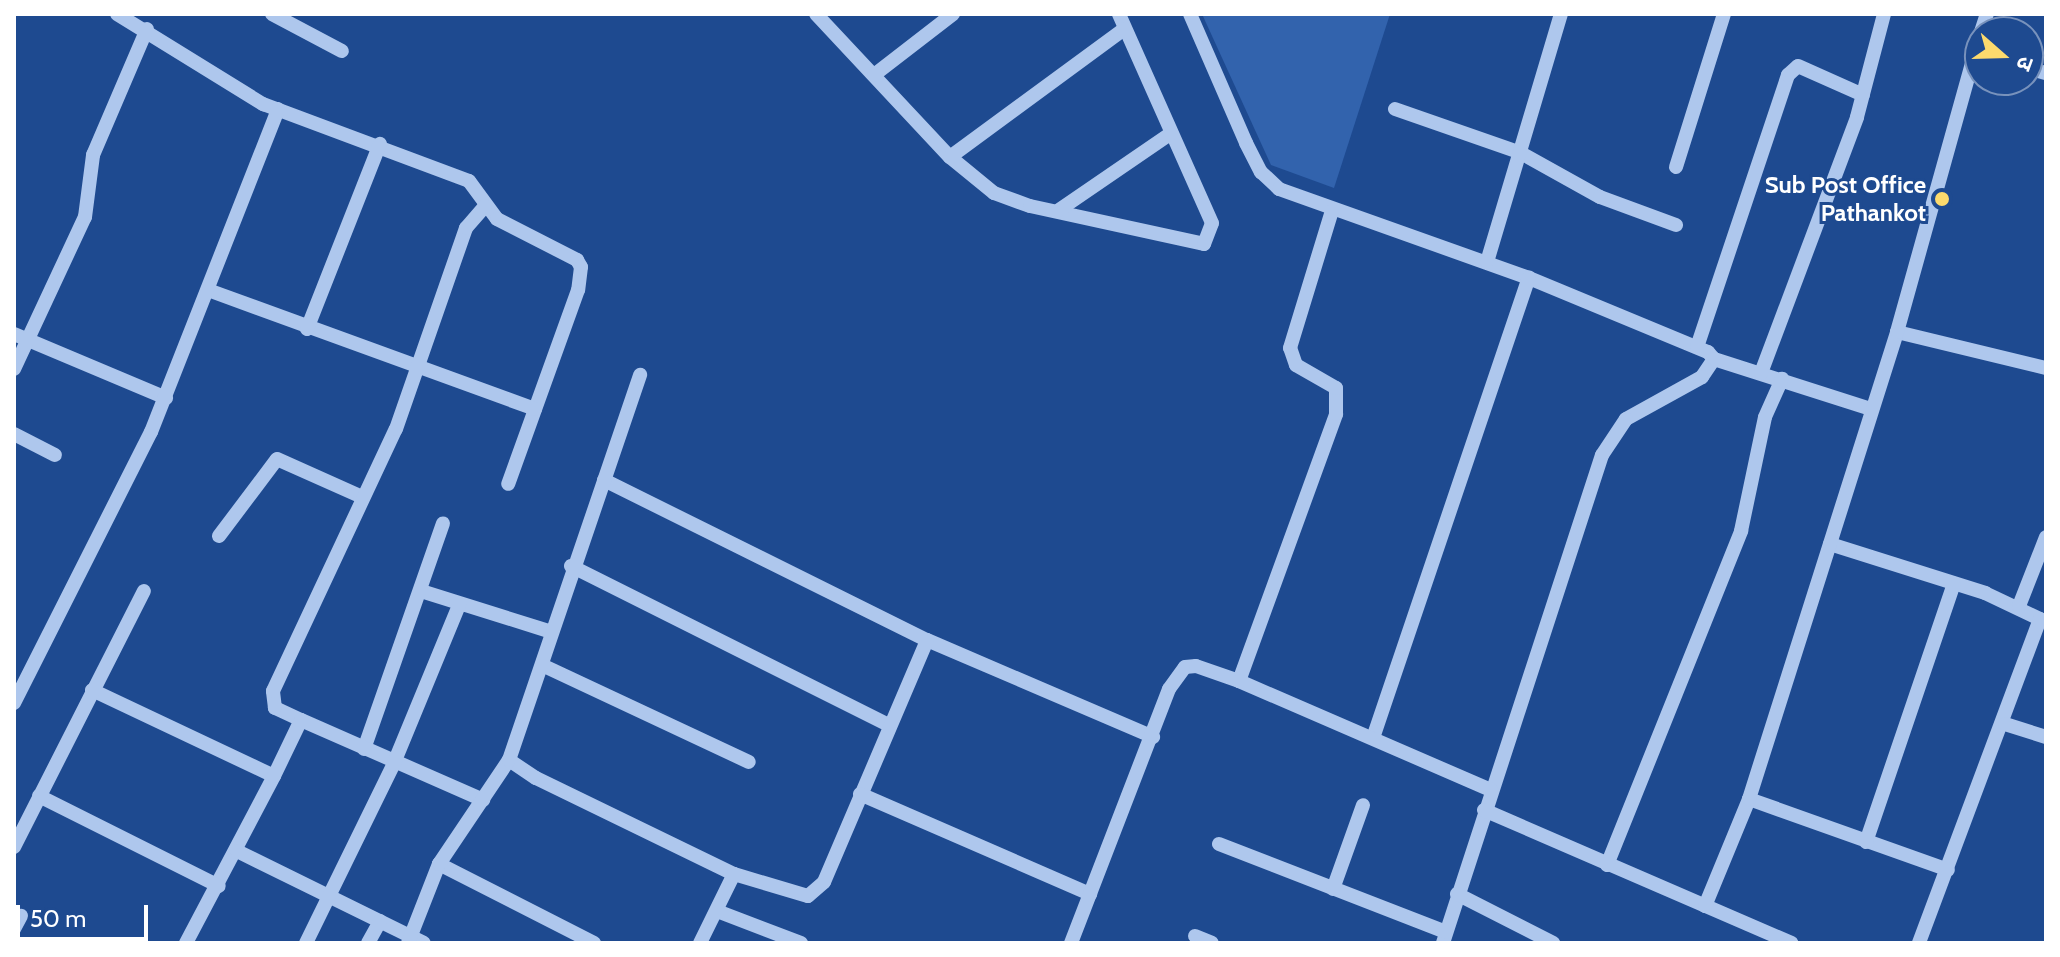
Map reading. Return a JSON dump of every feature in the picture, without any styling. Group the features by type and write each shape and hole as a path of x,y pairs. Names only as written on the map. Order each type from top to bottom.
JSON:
{"street":[{"path":"117,14 278,109 380,144 469,181 497,219 569,252 581,267 508,484"},
{"path":"272,14 342,51"},
{"path":"816,14 950,157 994,193 1193,245 1204,244 1212,223 1119,14"},
{"path":"874,75 953,14"},
{"path":"1190,14 1261,172 1279,189 1332,211 1529,278 1697,347 1714,359 1871,409"},
{"path":"1487,262 1561,14"},
{"path":"1676,167 1724,14"},
{"path":"1761,373 1812,245 1863,95 1884,14"},
{"path":"14,369 30,341 85,217 93,155 147,29"},
{"path":"950,157 1124,29"},
{"path":"1697,347 1788,75 1798,66 1863,95"},
{"path":"1705,906 1749,799 1897,332 1966,96"},
{"path":"14,703 103,535 166,398 278,109"},
{"path":"1395,109 1521,153 1600,197 1676,225"},
{"path":"1059,210 1170,134"},
{"path":"307,329 380,144"},
{"path":"483,800 275,708 271,697 419,368 466,228 485,206"},
{"path":"1239,681 1336,414 1336,388 1296,365 1290,348 1332,211"},
{"path":"1374,735 1529,278"},
{"path":"208,290 307,329 535,409"},
{"path":"1897,332 2046,368"},
{"path":"14,334 166,398"},
{"path":"1219,844 1445,938 1484,810 1602,455 1626,419 1702,377 1714,359"},
{"path":"237,851 415,941 439,864 509,760 544,666 571,566 640,375"},
{"path":"1607,865 1741,531 1765,417 1782,379"},
{"path":"14,434 55,455"},
{"path":"219,536 277,459 362,497"},
{"path":"604,480 927,640 1153,737"},
{"path":"364,749 443,523"},
{"path":"2019,606 2046,537"},
{"path":"1830,544 2019,606 2040,619 2005,724 1919,943"},
{"path":"571,566 887,724"},
{"path":"1866,842 1954,584"},
{"path":"14,847 144,591"},
{"path":"421,591 552,632"},
{"path":"306,943 394,763 459,605"},
{"path":"509,760 536,778 734,874 814,894 824,882 887,724 927,640"},
{"path":"544,666 749,762"},
{"path":"1071,943 1169,689 1185,667 1196,666 1239,681 1374,735 1491,790"},
{"path":"92,690 274,776"},
{"path":"186,943 219,886 301,720"},
{"path":"2005,724 2046,737"},
{"path":"860,794 1090,894"},
{"path":"39,796 219,886"},
{"path":"1749,799 1948,870"},
{"path":"1333,889 1363,805"},
{"path":"1484,810 1791,943"},
{"path":"439,864 594,943"},
{"path":"700,943 734,874"},
{"path":"1457,894 1553,943"},
{"path":"717,911 801,943"},
{"path":"368,943 380,921"},
{"path":"1195,936 1212,943"}],"shaded area":[{"path":"1202,14 1390,14 1334,188 1271,165"}],"place":[{"name":"Sub Post Office Pathankot","path":"1942,199"}]}
